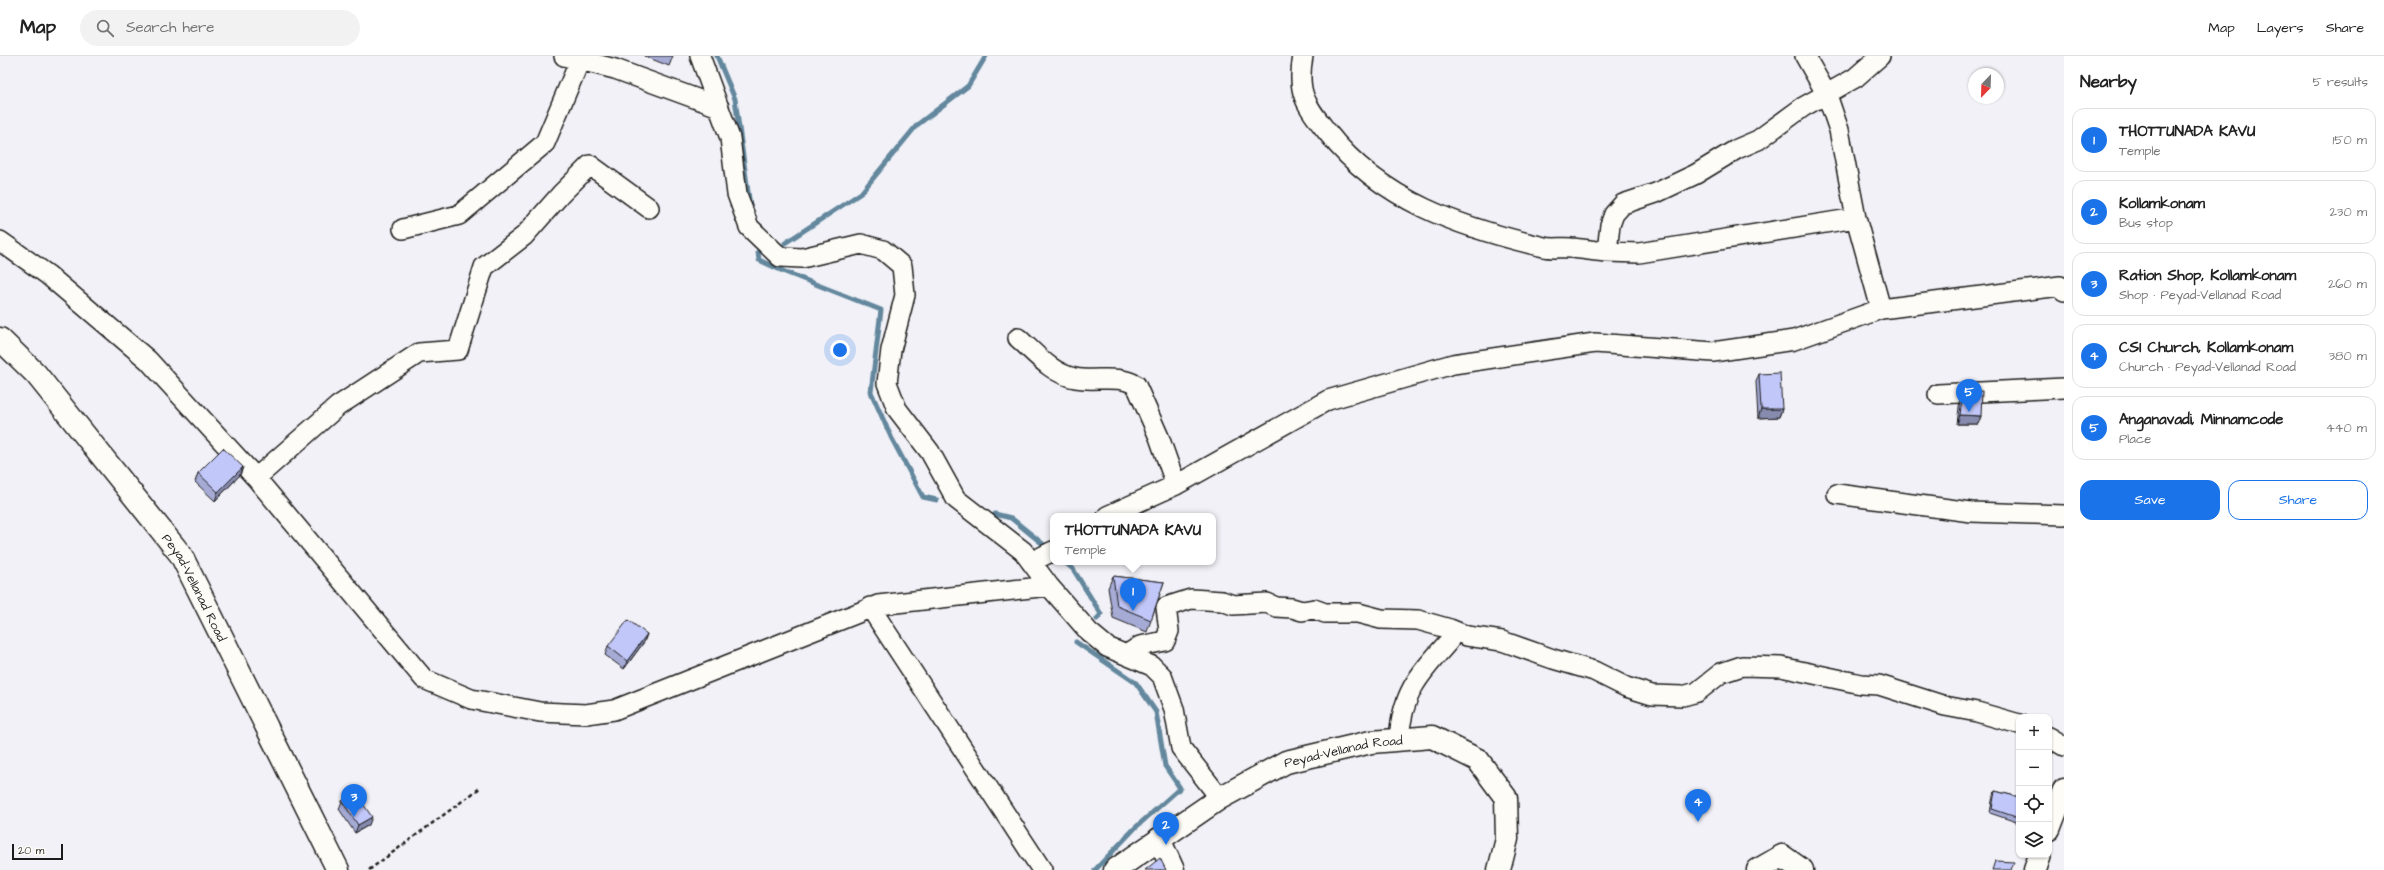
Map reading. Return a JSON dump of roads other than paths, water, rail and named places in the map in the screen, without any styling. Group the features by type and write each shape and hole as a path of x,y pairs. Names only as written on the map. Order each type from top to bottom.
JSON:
{"main road":[{"name":"Peyad-Vellanad Road","path":"0,340 36,374 181,555 338,870"},
{"name":"Peyad-Vellanad Road","path":"1115,870 1220,798 1286,762 1371,742 1432,737 1478,760 1506,798 1507,839 1499,870"},
{"path":"2052,822 2064,790"},
{"path":"1159,839 1173,870"},
{"path":"1758,870 1782,856 1802,870"},
{"path":"2035,870 2039,858"}],"street":[{"path":"700,56 730,138 737,194 750,227 780,257 802,258 861,244 883,250 902,266 905,295 891,350 887,384 897,409 930,452 956,499 1023,551 1042,557 1049,586 1089,632 1107,647 1152,666 1162,676 1174,709 1181,748 1220,798"},
{"path":"1303,56 1301,88 1304,100 1343,153 1398,196 1429,211 1481,231 1544,247 1639,253 1856,218"},
{"path":"1805,56 1827,95 1839,130 1856,218 1880,309"},
{"path":"1607,252 1610,225 1614,214 1623,204 1656,193 1696,174 1718,159 1758,140 1803,107 1827,95 1855,78 1880,56"},
{"path":"403,229 459,215 545,143 572,58 616,69 719,107"},
{"path":"256,478 338,406 419,353 458,350 484,266 524,236 561,194 590,165 649,208"},
{"path":"0,240 48,275 148,360 256,478 424,679 471,699 540,712 586,714 614,710 878,604 1049,586"},
{"path":"1114,513 1176,485 1328,400 1453,364 1595,343 1713,352 1794,340 1880,309 2060,286 2064,291"},
{"path":"1018,338 1055,371 1075,378 1128,380 1136,385 1159,437 1176,485"},
{"path":"1938,394 2064,388"},
{"path":"1837,494 1971,512 2064,515"},
{"path":"1126,655 1140,646 1165,641 1169,631 1166,607 1191,599 1222,601 1233,605 1267,603 1276,607 1292,608 1302,611 1314,609 1325,613 1358,613 1381,619 1418,620 1467,636 1502,641 1553,660 1594,671 1626,687 1652,695 1684,696 1697,692 1721,673 1742,666 1781,667 1861,684 1880,685 1945,706 1977,712 2016,723"},
{"path":"870,607 1042,870"},
{"path":"1399,740 1400,716 1405,700 1420,674 1449,640"},
{"path":"2052,739 2064,746"}],"waterway":[{"path":"717,56 735,99 750,206"},
{"path":"785,243 861,193 917,125 968,86 986,56"},
{"path":"758,252 759,260 785,272 881,310 871,392 891,437 923,497 937,500"},
{"path":"995,514 1011,518 1049,549"},
{"path":"1068,565 1073,569 1101,614 1097,619"},
{"path":"1076,642 1136,683 1156,712 1165,766 1180,788 1135,828 1095,870"}],"place":[{"name":"Anganavadi, Minnamcode","path":"1969,412"},
{"name":"THOTTUNADA KAVU","path":"1133,611"},
{"name":"Ration Shop, Kollamkonam","path":"354,817"},
{"name":"CSI Church, Kollamkonam","path":"1698,822"},
{"name":"Kollamkonam","path":"1166,845"}]}
